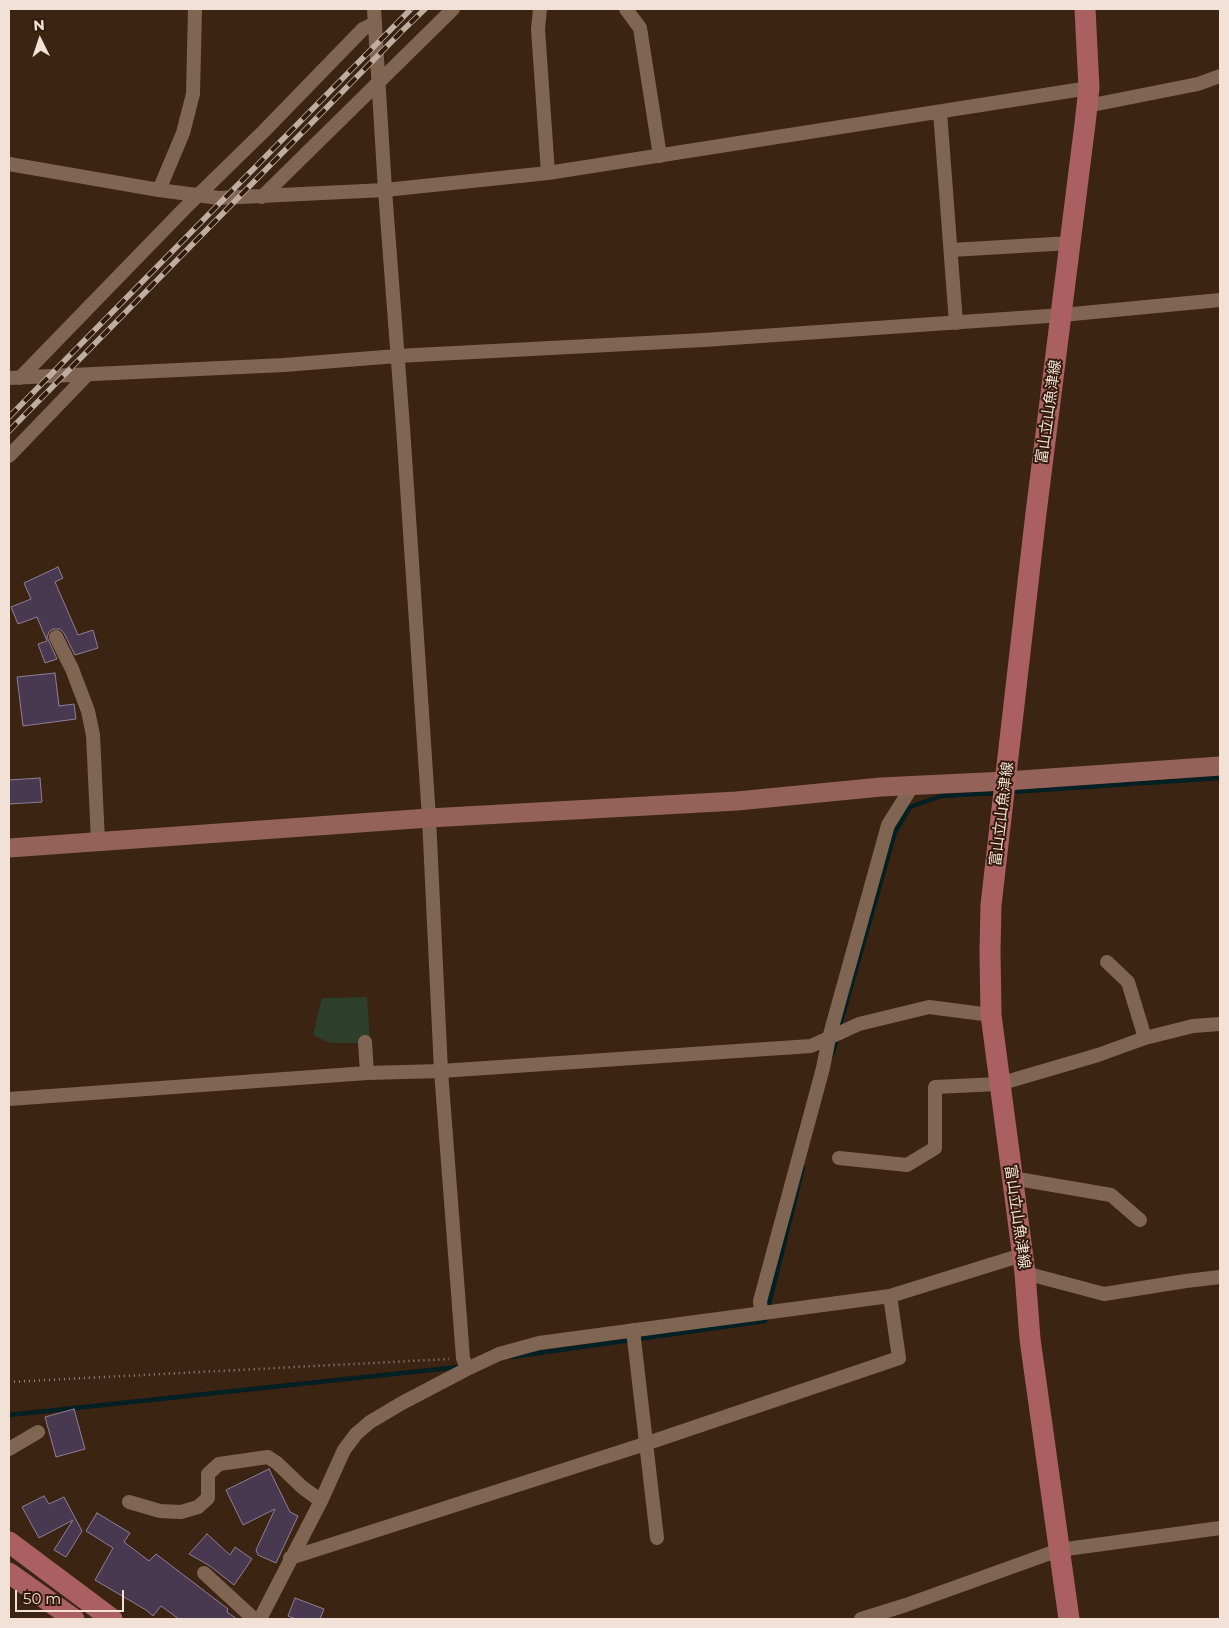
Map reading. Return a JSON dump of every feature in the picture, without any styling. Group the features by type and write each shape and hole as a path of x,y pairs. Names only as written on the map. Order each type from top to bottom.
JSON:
{"main road":[{"name":"富山立山魚津線","path":"1069,1619 1030,1339 1024,1264 999,1084 991,1016 990,951 991,905 1036,513 1088,97 1085,9"},
{"path":"9,1542 112,1619"},
{"path":"9,1573 74,1619"}],"street":[{"path":"159,190 183,133 193,94 195,9"},
{"path":"374,9 384,190 404,437 429,818 441,1071 465,1363"},
{"path":"262,197 453,9"},
{"path":"540,9 538,29 548,174"},
{"path":"626,9 640,28 660,156"},
{"path":"15,378 363,28 375,23"},
{"path":"9,164 159,190 219,198 384,190 548,174 940,112 1198,84 1220,76"},
{"path":"940,112 956,323"},
{"path":"950,250 1071,243"},
{"path":"15,378 284,365 397,356 704,340 1062,315 1220,300"},
{"path":"9,456 86,375"},
{"path":"56,637 72,669 88,711 92,736 98,841"},
{"path":"9,848 429,818 736,801 913,785 1006,781 1220,766"},
{"path":"760,1312 760,1301 823,1068 829,1038 888,825 913,785"},
{"path":"1107,962 1128,982 1145,1038"},
{"path":"9,1099 367,1073 441,1071 811,1046 859,1024 929,1007 991,1016"},
{"path":"839,1158 907,1165 935,1148 935,1088 999,1084 1098,1056 1145,1038 1193,1026 1220,1024"},
{"path":"365,1042 367,1073"},
{"path":"1012,1178 1111,1195 1140,1220"},
{"path":"260,1619 344,1450 356,1434 370,1422 465,1363 539,1343 890,1296 1024,1264 1104,1294 1220,1277"},
{"path":"290,1558 646,1444 899,1358 890,1296"},
{"path":"633,1330 658,1538"},
{"path":"9,1449 38,1432"},
{"path":"129,1502 160,1511 181,1512 198,1507 208,1498 208,1474 218,1464 268,1457 320,1501"},
{"path":"860,1619 906,1605 1059,1550 1220,1528"},
{"path":"204,1574 254,1619"}],"path":[{"path":"9,1382 465,1363"}],"green space":[{"path":"367,997 370,1041 330,1043 313,1035 322,998"}],"building":[{"path":"58,567 63,578 55,582 78,635 93,630 98,648 75,655 64,633 60,629 53,629 47,637 57,659 45,663 38,644 47,641 37,617 18,624 11,607 31,599 24,583"},
{"path":"55,673 59,706 74,704 76,719 23,726 17,677"},
{"path":"40,778 42,802 9,804 9,780"},
{"path":"74,1409 85,1449 56,1457 45,1417"},
{"path":"269,1469 290,1512 298,1516 276,1563 258,1555 256,1550 275,1509 243,1525 226,1490"},
{"path":"44,1496 49,1504 64,1497 82,1531 66,1557 54,1550 73,1520 39,1538 22,1507"},
{"path":"97,1513 130,1533 124,1542 149,1561 156,1554 228,1609 227,1612 237,1619 179,1619 161,1606 153,1616 95,1580 113,1548 86,1531"},
{"path":"207,1534 230,1555 235,1547 252,1559 234,1585 210,1566 189,1554"},
{"path":"295,1598 324,1609 320,1619 296,1619 288,1616"}],"waterway":[{"path":"1010,792 1220,778"},
{"path":"839,1029 895,832 910,807 941,796 997,793"},
{"path":"832,1055 837,1039"},
{"path":"511,1357 765,1321 803,1167"},
{"path":"9,1415 459,1367"}],"railway":[{"path":"9,417 411,9"},
{"path":"9,431 425,9"}]}
